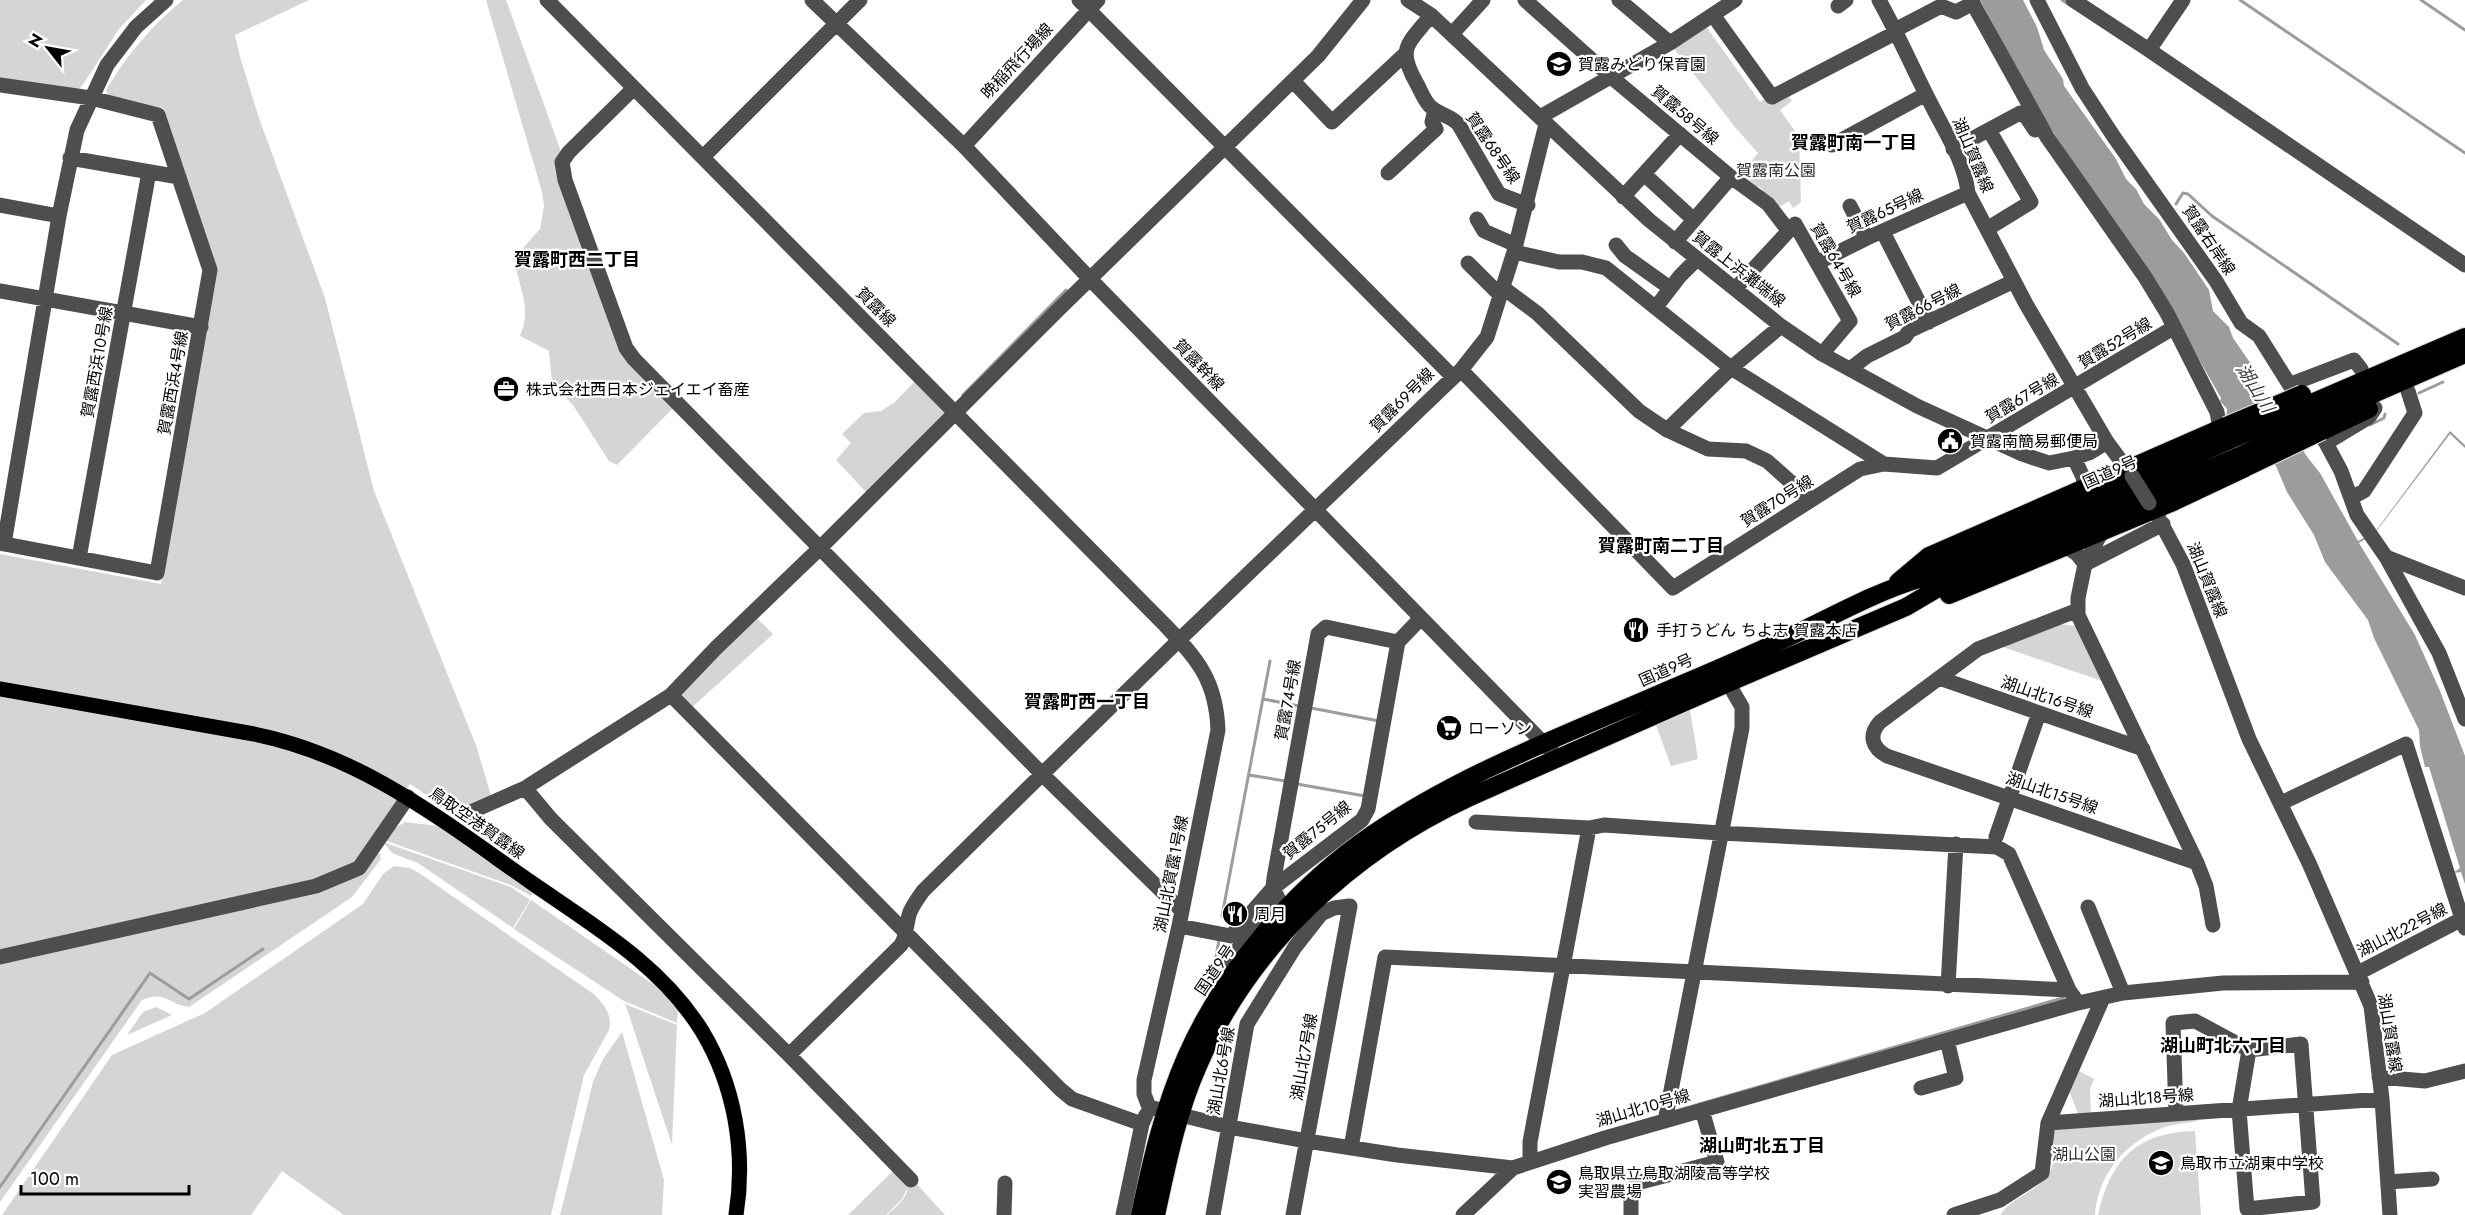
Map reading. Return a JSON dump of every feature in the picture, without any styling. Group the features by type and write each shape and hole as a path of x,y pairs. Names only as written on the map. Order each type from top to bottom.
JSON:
{"highway":[{"path":"2311,413 2361,369 2409,350 2461,347"},
{"path":"1892,587 1929,556 2085,489 2232,444 2311,413 2461,347"},
{"path":"1906,608 1943,598 2102,531 2155,513 2232,444 2311,413 2376,406 2425,383 2461,347"},
{"name":"国道9号","path":"1140,1215 1165,1112 1192,1044 1224,989 1272,926 1334,865 1373,834 1417,807 1544,744 1769,646 1892,587 1919,579 2232,444"},
{"name":"国道9号","path":"1156,1215 1165,1112 1203,1056 1232,1002 1267,954 1318,898 1365,859 1423,821 1463,800 1557,757 1906,608 1945,584 2232,444"}],"main road":[{"name":"鳥取空港賀露線","path":"0,689 279,739 339,759 408,797 624,948 651,969 681,1001 710,1045 726,1079 740,1150 740,1187 736,1215"}],"street":[{"path":"2,544 70,158 77,130 107,65 136,27 166,0"},
{"name":"賀露線","path":"548,0 1179,640"},
{"name":"賀露幹線","path":"812,0 964,146 1090,279 1557,757"},
{"path":"702,158 860,0"},
{"path":"466,814 525,788 671,695 716,648 1293,81 1330,43 1363,0"},
{"name":"賀露上浜灘端線","path":"1408,0 1431,15 1452,34 1623,197 1675,242 1782,326 1822,354 1898,397 2022,454 2049,462 2089,453 2107,442"},
{"path":"1452,34 1483,0"},
{"name":"賀露58号線","path":"1525,0 1610,76 1731,177 1768,204 1788,230"},
{"path":"1619,0 1670,43"},
{"path":"1543,121 1610,76 1670,43 1713,9 1735,0"},
{"name":"湖山賀露線","path":"1879,0 1953,149 1967,180 1968,193 2014,281 2107,442 2155,513 2190,580 2249,739 2281,803 2360,977 2371,1006 2382,1100 2390,1215"},
{"name":"賀露右岸線","path":"2037,0 2082,88 2114,137 2216,281 2241,323 2259,336 2311,413 2357,515 2386,557 2439,652 2465,720"},
{"path":"2073,0 2465,265"},
{"path":"2149,50 2183,0"},
{"path":"1713,9 1772,97 1941,6 1956,12 1972,2 2047,136 2145,277 2232,444"},
{"path":"1089,3 1226,146 1457,373"},
{"name":"晩稲飛行場線","path":"964,146 1089,3"},
{"path":"1293,81 1332,122 1404,55 1408,44 1431,15"},
{"name":"賀露68号線","path":"1404,55 1408,68 1431,107 1456,121 1499,194 1527,205"},
{"path":"0,85 91,98"},
{"path":"634,88 569,152 562,162 565,180 626,348 634,359 1043,775 1180,919"},
{"path":"1832,145 1926,94"},
{"name":"賀露西浜4号線","path":"2,544 156,573 210,270 158,116 91,98"},
{"path":"1388,173 1436,129 1432,123 1435,110"},
{"path":"1953,149 2020,113 2027,118 2041,140 2047,136"},
{"name":"賀露69号線","path":"789,1055 901,945 905,938 911,909 923,891 1179,640 1457,373 1487,337 1527,205 1543,121"},
{"path":"1987,229 2031,202 1989,130"},
{"path":"1623,197 1680,134"},
{"path":"70,158 179,177"},
{"name":"賀露西浜10号線","path":"79,558 149,172"},
{"path":"1644,174 1694,220"},
{"path":"1675,242 1731,177"},
{"name":"賀露65号線","path":"1817,263 1968,193"},
{"path":"0,205 60,216"},
{"path":"1850,206 1867,238"},
{"path":"1477,219 1484,231 1515,248 1558,262 1582,262 1606,268 1731,368 1884,464"},
{"name":"賀露64号線","path":"1735,289 1795,224 1850,321 1822,354"},
{"path":"1883,232 1929,322"},
{"path":"1616,245 1624,256 1670,288"},
{"path":"1656,307 1697,259"},
{"path":"1468,263 1501,291 1537,313 1639,411 1667,430 1708,450 1746,450 1767,461 1811,500"},
{"name":"賀露66号線","path":"1850,369 1867,356 1929,322 2014,281"},
{"path":"0,291 201,327"},
{"path":"1667,430 1731,368 1782,326"},
{"name":"賀露52号線","path":"2075,388 2173,328"},
{"name":"賀露70号線","path":"1457,373 1673,588 1860,469 1884,464 1937,468 1987,439"},
{"name":"賀露67号線","path":"1987,439 2075,388"},
{"path":"2351,498 2364,491 2415,413 2408,391"},
{"path":"2074,458 2083,477 2085,489"},
{"path":"2085,564 2155,513"},
{"path":"2102,531 2085,564 2078,598 2078,615 2197,862 2206,886 2213,925"},
{"path":"2067,547 2085,564"},
{"path":"2386,557 2465,588"},
{"name":"湖山北15号線","path":"2078,610 1978,649 1877,726 1872,739 1875,747 1887,756 2197,862"},
{"path":"1398,642 1421,618"},
{"name":"賀露74号線","path":"1275,893 1318,634 1326,627 1398,642"},
{"name":"湖山北賀露1号線","path":"1165,1112 1144,1094 1144,1080 1180,919 1218,730 1212,687 1204,670 1179,640"},
{"name":"賀露75号線","path":"1180,919 1232,936 1246,928 1275,893 1362,820 1368,810 1398,642"},
{"name":"湖山北16号線","path":"1939,678 2143,749"},
{"path":"1665,1120 1743,718 1742,707 1728,683"},
{"path":"671,695 1060,1089 1072,1099 1142,1124 1165,1112"},
{"path":"1996,837 2038,713"},
{"path":"2281,803 2406,744 2463,924"},
{"path":"525,788 551,819 789,1055 911,1180"},
{"path":"0,957 316,886 345,875 359,868 408,797"},
{"path":"1476,822 1589,828 1604,825 1997,847 2009,854 2069,990 2079,1003"},
{"path":"1530,1161 1530,1142 1589,828"},
{"path":"1948,986 1956,844"},
{"path":"1275,893 1334,865"},
{"name":"湖山北6号線","path":"1213,1215 1247,1024 1295,947 1320,914 1334,908 1350,906"},
{"name":"湖山北7号線","path":"1293,1215 1350,906"},
{"path":"2088,907 2123,993"},
{"name":"湖山北22号線","path":"2360,977 2463,924"},
{"path":"1224,989 1225,966 1246,928"},
{"path":"1351,1148 1385,957 1948,986 2069,990"},
{"name":"湖山北10号線","path":"1165,1112 1229,1127 1307,1141 1513,1168 1665,1120 2079,1003 2123,993 2253,981 2360,977"},
{"path":"1954,1215 2000,1200 2042,1173 2048,1123 2103,998"},
{"path":"2176,1114 2173,1023 2194,1021 2249,1050 2301,1044 2313,1202 2247,1209 2239,1110 2249,1050"},
{"path":"1921,1088 1956,1078 1947,1040"},
{"path":"2379,1077 2425,1082 2465,1071"},
{"name":"湖山北18号線","path":"2048,1123 2382,1100"},
{"path":"1631,1215 1631,1190 1637,1183 1717,1162 1702,1110"},
{"path":"1123,1215 1142,1124"},
{"path":"1463,1215 1513,1168"},
{"path":"2388,1182 2432,1179"},
{"path":"1004,1215 1005,1183"}],"green space":[{"path":"0,0 146,0 119,29 82,86 74,92 0,79"},
{"path":"183,0 309,0 235,35 240,57 260,121 325,298 374,491 477,748 492,799 457,815 410,784 358,863 332,875 0,953 0,554 161,584 216,274 163,108 110,98 106,90 140,42"},
{"path":"486,0 506,0 563,157 617,328 677,404 617,465 609,461 573,405 552,383 549,351 520,336 524,325 525,305 515,257 540,229 544,206 542,192"},
{"name":"賀露南公園","path":"1705,25 1760,102 1767,97 1787,94 1792,101 1780,110 1799,137 1801,202 1793,208 1789,201 1777,208 1761,193 1763,190 1758,186 1755,188 1738,178 1758,153 1672,46"},
{"path":"916,380 946,413 867,493 836,460 851,443 842,434 864,413 881,411 895,402"},
{"path":"754,615 773,634 689,710 681,701 681,691"},
{"path":"2060,624 2075,626 2105,682 2003,647"},
{"path":"1690,710 1698,759 1671,766 1656,725"},
{"path":"405,822 438,826 533,893 531,896 511,885 384,840 395,828"},
{"path":"383,842 511,887 530,900 513,928 418,863 392,853"},
{"path":"377,853 380,854 381,859 352,897 189,1007 162,997 142,1000 0,1202 0,963 316,890"},
{"path":"394,866 410,868 419,873 595,995 607,1011 610,1020 609,1030 584,1075 551,1215 344,1215 282,1171 251,1215 2,1215 112,1055 205,1013 363,904 383,874"},
{"path":"531,900 660,989 678,1010 677,1023 624,1001 514,929"},
{"path":"625,1004 677,1025 672,1145 629,1015"},
{"path":"156,1007 172,1015 127,1035 143,1012"},
{"path":"622,1032 664,1180 662,1215 560,1215 593,1082 603,1059"},
{"path":"2075,1069 2094,1079 2090,1089 2091,1113 2078,1114 2067,1085"},
{"name":"湖山公園","path":"2196,1117 2198,1121 2162,1128 2149,1134 2125,1151 2108,1173 2097,1200 2095,1215 2000,1215 2013,1202 2038,1186 2050,1171 2054,1158 2053,1129"},
{"name":"鳥取市立湖東中学校","path":"2195,1131 2201,1215 2098,1215 2110,1179 2129,1153 2157,1137"},
{"path":"896,1168 913,1180 945,1215 887,1215 903,1199 908,1187 902,1199 886,1215 848,1215"}],"water":[{"name":"湖山川","path":"1980,0 2023,0 2037,27 2044,50 2063,79 2064,86 2116,159 2126,179 2136,189 2144,204 2159,219 2209,290 2213,311 2229,327 2233,338 2251,364 2254,376 2320,473 2358,541 2375,532 2450,431 2465,445 2465,448 2450,434 2375,533 2359,543 2415,635 2465,756 2465,884 2461,872 2453,873 2460,868 2429,767 2425,767 2419,730 2374,638 2368,620 2325,562 2314,535 2287,492 2276,466 2226,420 2227,409 2220,401 2221,398 2148,270 2083,179 2039,110"},
{"path":"2064,996 2065,999 1671,1114 1670,1111"}],"waterway":[{"path":"2062,0 2068,4"},
{"path":"2240,0 2465,153"},
{"path":"2421,0 2465,30"},
{"path":"2176,204 2183,193 2188,194 2212,216 2398,344"},
{"path":"963,395 1066,290"},
{"path":"2419,393 2443,382"},
{"path":"2370,425 2384,418 2385,414"},
{"path":"1222,916 1270,661"},
{"path":"1263,699 1299,706"},
{"path":"1311,708 1379,721"},
{"path":"1249,775 1285,781"},
{"path":"1297,784 1365,796"},
{"path":"1214,968 1219,940"},
{"path":"0,1187 150,973 189,999 263,949"}],"place":[{"name":"賀露みどり保育園","path":"1559,64"},
{"name":"株式会社西日本ジェイエイ畜産","path":"506,389"},
{"name":"賀露南簡易郵便局","path":"1950,441"},
{"name":"手打うどん ちよ志 賀露本店","path":"1636,630"},
{"name":"ローソン","path":"1449,728"},
{"name":"周月","path":"1235,914"},
{"name":"鳥取市立湖東中学校","path":"2161,1163"},
{"name":"鳥取県立鳥取湖陵高等学校 実習農場","path":"1559,1182"}],"district":[{"name":"賀露町南一丁目","path":"1854,143"},
{"name":"賀露町西二丁目","path":"577,260"},
{"name":"賀露町南二丁目","path":"1661,546"},
{"name":"賀露町西一丁目","path":"1087,702"},
{"name":"湖山町北六丁目","path":"2223,1046"},
{"name":"湖山町北五丁目","path":"1762,1146"}]}
